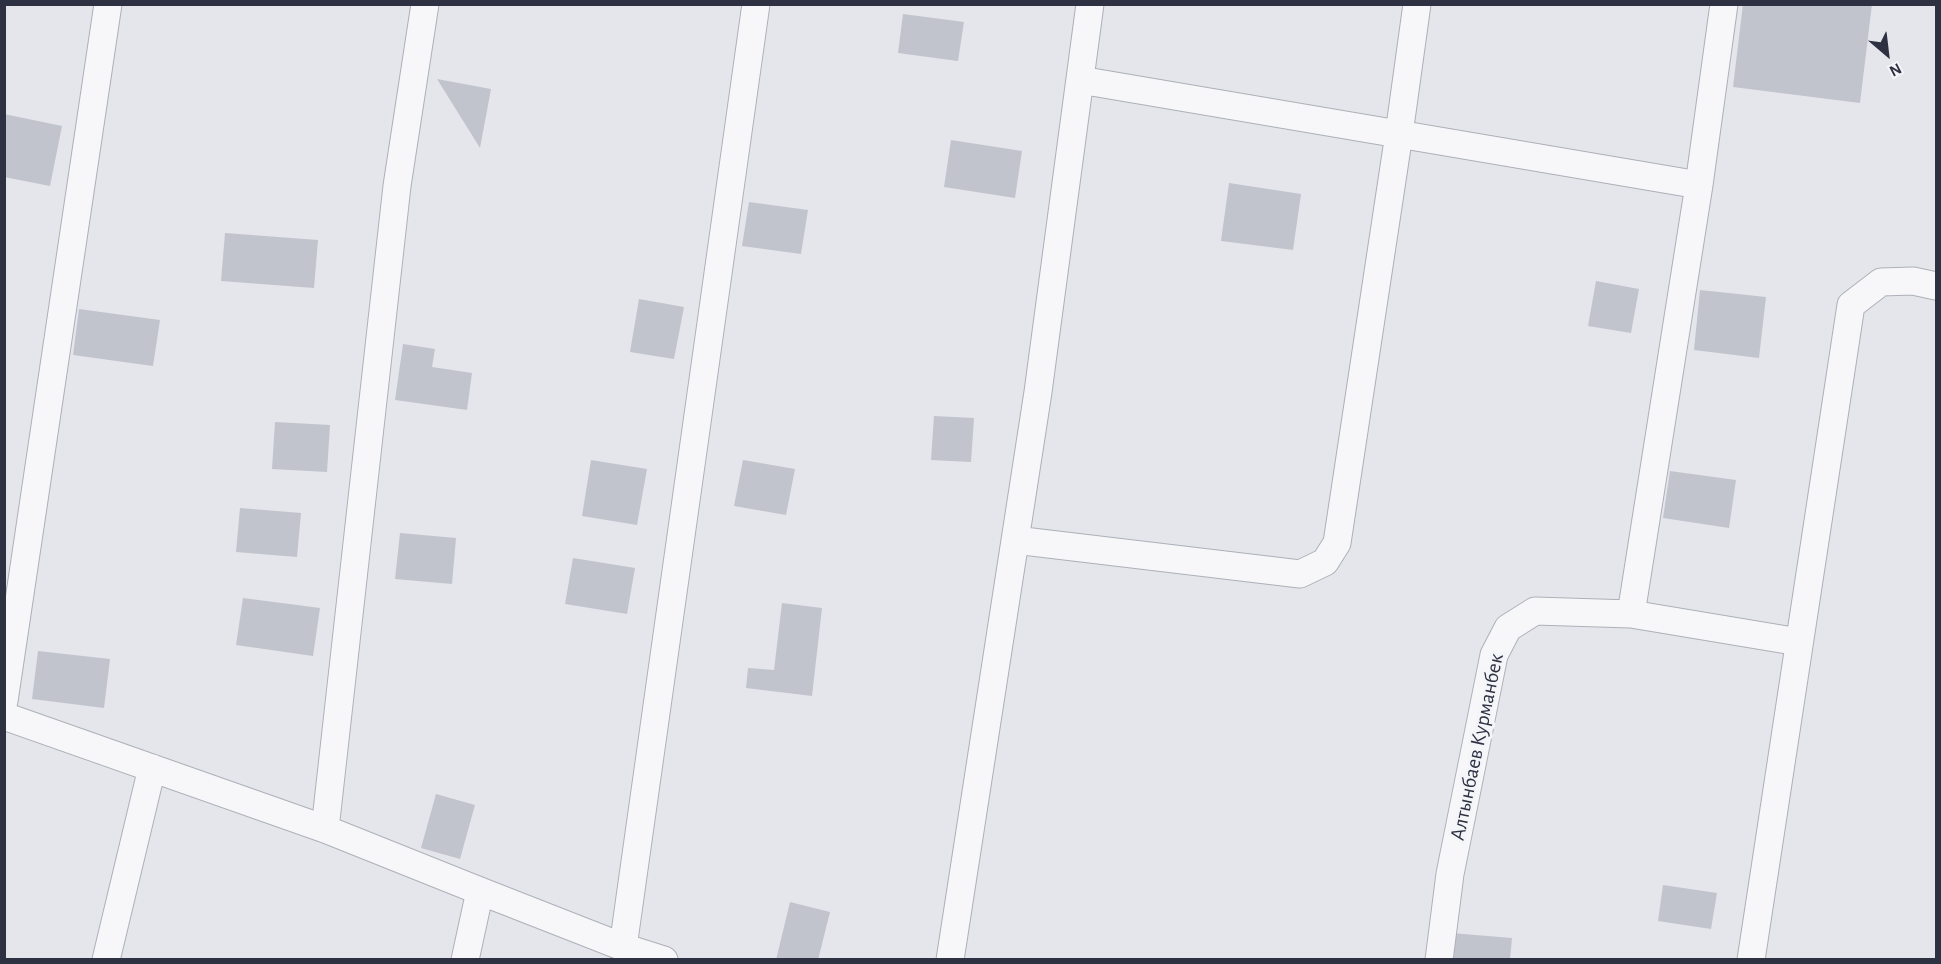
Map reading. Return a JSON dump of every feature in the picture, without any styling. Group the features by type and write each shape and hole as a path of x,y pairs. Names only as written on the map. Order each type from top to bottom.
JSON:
{"street":[{"path":"4,701 108,4"},
{"path":"325,829 397,186 425,4"},
{"path":"623,946 756,4"},
{"path":"950,960 1038,392 1090,4"},
{"path":"1015,540 1300,574 1325,562 1337,543 1417,4"},
{"path":"1632,614 1699,185 1724,4"},
{"path":"1080,80 1699,185"},
{"path":"1751,960 1851,305 1881,282 1913,281 1936,286"},
{"name":"Алтынбаев Курманбек","path":"1439,960 1450,874 1494,655 1508,628 1536,611 1632,614 1799,642"},
{"path":"4,716 325,829 480,891 664,960"},
{"path":"106,960 152,768"},
{"path":"465,960 480,891"}],"building":[{"path":"1743,4 1872,4 1860,103 1733,87"},
{"path":"903,14 964,22 958,61 898,53"},
{"path":"437,79 491,89 480,148"},
{"path":"4,114 62,126 50,186 4,177"},
{"path":"951,140 1022,151 1015,198 944,187"},
{"path":"1229,183 1301,194 1293,250 1221,241"},
{"path":"749,202 808,210 801,254 742,246"},
{"path":"225,233 318,240 314,288 221,281"},
{"path":"1596,281 1639,289 1631,333 1588,326"},
{"path":"1700,290 1766,297 1759,358 1694,350"},
{"path":"639,299 684,307 674,359 630,352"},
{"path":"79,309 160,320 153,366 73,355"},
{"path":"403,344 435,349 432,367 472,373 467,410 395,400"},
{"path":"934,416 974,418 971,462 931,460"},
{"path":"275,422 330,425 327,472 272,469"},
{"path":"591,460 647,469 637,525 582,516"},
{"path":"743,460 795,469 786,515 734,506"},
{"path":"1670,471 1736,480 1729,528 1663,518"},
{"path":"240,508 301,513 297,557 236,552"},
{"path":"400,533 456,538 452,584 395,579"},
{"path":"573,558 635,568 627,614 565,604"},
{"path":"243,598 320,608 313,656 236,645"},
{"path":"782,603 822,608 812,696 746,688 748,668 774,670"},
{"path":"38,651 110,659 104,708 32,699"},
{"path":"436,794 475,805 460,859 421,848"},
{"path":"1663,885 1717,893 1711,929 1658,921"},
{"path":"790,902 830,912 818,960 776,960"},
{"path":"1451,933 1512,938 1510,960 1449,960"}]}
